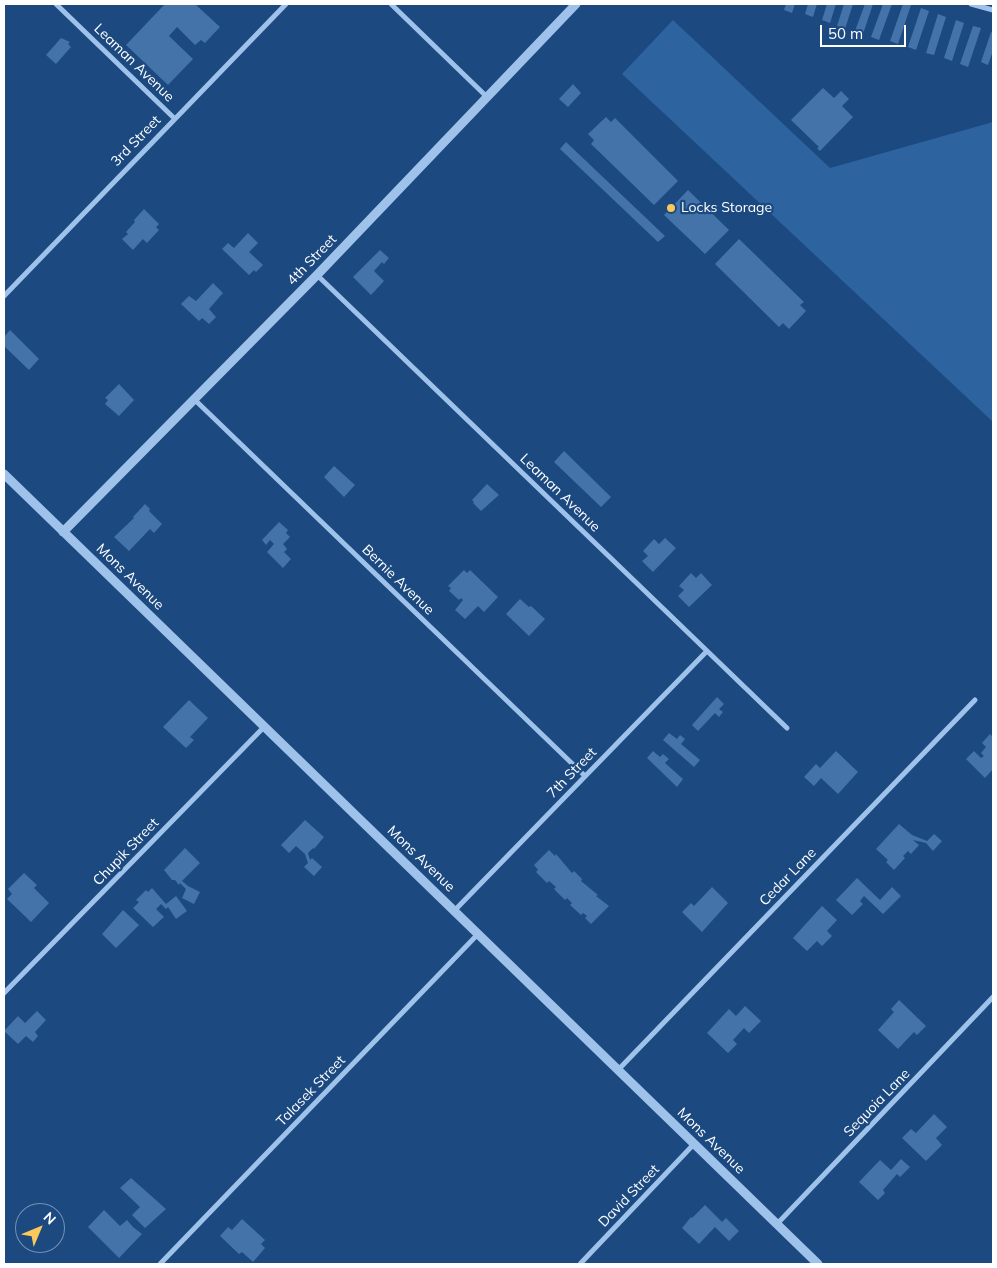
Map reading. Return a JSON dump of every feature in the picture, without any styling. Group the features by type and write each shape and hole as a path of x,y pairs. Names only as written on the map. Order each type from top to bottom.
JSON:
{"street":[{"name":"Leaman Avenue","path":"56,4 174,118"},
{"name":"3rd Street","path":"4,296 286,4"},
{"path":"390,4 487,97"},
{"name":"4th Street","path":"64,532 317,275 576,4"},
{"path":"971,4 993,10"},
{"name":"Leaman Avenue","path":"317,275 786,728"},
{"name":"Bernie Avenue","path":"195,400 585,776"},
{"name":"Mons Avenue","path":"4,474 818,1264"},
{"name":"7th Street","path":"454,911 707,651"},
{"name":"Cedar Lane","path":"618,1070 975,700"},
{"name":"Chupik Street","path":"4,993 264,727"},
{"name":"Talasek Street","path":"160,1264 478,934"},
{"name":"Sequoia Lane","path":"777,1224 993,998"},
{"name":"David Street","path":"580,1264 694,1144"}],"shaded area":[{"path":"673,20 830,168 993,122 993,422 622,74"}],"building":[{"path":"165,4 195,4 220,27 205,43 201,40 195,45 177,27 169,36 193,59 168,85 126,45"},
{"path":"786,4 795,4 792,13 784,10"},
{"path":"808,4 817,4 813,17 805,14"},
{"path":"827,4 836,4 830,23 822,20"},
{"path":"844,4 853,4 845,29 837,26"},
{"path":"865,4 873,4 863,34 855,31"},
{"path":"883,4 892,4 879,40 871,37"},
{"path":"903,4 911,5 898,44 890,41"},
{"path":"921,8 929,11 916,50 908,47"},
{"path":"938,14 946,17 934,55 926,53"},
{"path":"956,20 964,23 952,61 944,58"},
{"path":"973,26 981,28 968,67 960,64"},
{"path":"991,32 993,33 993,51 988,65 981,62"},
{"path":"61,38 70,42 68,44 71,47 56,64 46,55"},
{"path":"573,84 581,93 568,107 559,99"},
{"path":"823,88 834,98 841,91 849,99 842,106 853,117 820,151 817,148 819,147 791,120"},
{"path":"606,117 611,122 615,118 678,181 654,205 591,144 594,140 588,134"},
{"path":"566,142 665,236 658,242 560,149"},
{"path":"688,190 729,230 705,254 664,215"},
{"path":"144,209 159,224 156,227 159,230 147,243 143,239 133,250 122,239 128,234 126,232"},
{"path":"248,233 258,243 249,252 263,265 256,272 254,270 249,275 222,249 228,243 234,248"},
{"path":"739,239 804,302 800,305 806,311 789,329 783,323 779,327 715,264"},
{"path":"380,250 389,258 384,264 382,262 374,271 384,281 371,295 353,277"},
{"path":"213,283 223,293 209,309 216,317 209,324 202,318 199,321 181,304 189,296 196,301"},
{"path":"10,330 39,359 29,370 4,346 4,337"},
{"path":"119,384 134,400 119,416 105,404 108,400 105,398"},
{"path":"564,451 611,497 601,507 554,462"},
{"path":"334,466 355,485 344,497 324,477"},
{"path":"487,484 499,495 481,511 472,500"},
{"path":"145,504 162,524 154,533 150,529 129,551 114,537 134,518"},
{"path":"279,522 288,530 286,533 290,537 283,544 287,549 284,552 291,559 283,568 267,552 274,544 270,540 266,545 262,540"},
{"path":"665,538 676,548 653,572 642,561 648,556 643,551 654,539 659,544"},
{"path":"464,570 467,573 470,570 498,597 484,612 478,606 465,619 455,610 463,600 461,598 459,600 449,591 451,588 448,586"},
{"path":"691,573 696,578 701,573 712,585 689,607 678,596 684,590 679,586"},
{"path":"520,599 545,619 529,636 506,614"},
{"path":"717,697 724,704 719,709 723,712 719,717 715,713 698,731 692,725"},
{"path":"189,700 208,718 190,737 194,740 186,748 163,727"},
{"path":"669,733 677,739 680,735 685,739 681,744 700,760 694,767 663,740"},
{"path":"990,734 993,737 993,769 985,778 966,759 974,751 981,758 984,756 981,753 986,747 982,743"},
{"path":"653,751 660,757 663,754 669,759 665,763 683,779 677,787 647,758"},
{"path":"836,751 858,772 838,794 821,778 814,786 804,777 816,764 820,768"},
{"path":"305,820 324,837 308,853 310,860 312,858 322,867 314,876 304,867 308,863 305,854 296,846 289,853 281,845"},
{"path":"899,824 912,835 927,841 934,834 942,841 933,851 926,843 913,840 919,845 911,854 908,851 903,856 905,858 894,870 886,862 888,860 876,849"},
{"path":"185,848 200,863 182,881 200,892 194,904 182,898 186,889 180,883 179,885 175,880 172,880 164,870"},
{"path":"549,850 555,856 556,854 572,873 574,871 582,879 581,881 598,895 596,896 609,906 591,924 585,918 587,916 583,913 581,915 570,905 572,903 567,898 565,900 554,889 556,887 549,881 547,883 536,872 538,870 534,865"},
{"path":"24,873 37,885 34,888 49,903 31,922 7,899 12,894 8,889"},
{"path":"857,878 880,900 892,887 901,896 883,914 864,896 860,901 863,904 852,915 836,900"},
{"path":"712,887 728,903 702,932 682,912 691,903 694,906"},
{"path":"152,888 166,904 176,896 187,911 176,919 168,907 166,909 161,904 156,909 164,917 153,927 133,908 139,902 136,900 146,890 148,892"},
{"path":"822,906 837,920 827,931 832,936 822,946 817,941 807,951 793,938"},
{"path":"123,910 139,925 116,948 102,934"},
{"path":"899,1000 926,1026 917,1035 914,1032 898,1049 878,1030 894,1012 891,1009"},
{"path":"745,1006 761,1021 749,1033 744,1028 733,1040 737,1044 728,1053 707,1033 729,1009 736,1016"},
{"path":"37,1011 46,1020 35,1032 38,1036 33,1042 26,1036 18,1044 4,1031 18,1016 25,1023"},
{"path":"934,1114 947,1127 936,1138 942,1145 926,1161 902,1138 911,1129 916,1133"},
{"path":"901,1159 910,1167 900,1177 897,1174 883,1190 885,1193 878,1200 859,1182 880,1160 891,1170"},
{"path":"131,1178 166,1209 145,1228 132,1215 140,1207 120,1188"},
{"path":"705,1205 722,1222 726,1218 739,1231 729,1241 715,1227 699,1244 682,1228"},
{"path":"104,1210 120,1226 127,1220 142,1234 119,1258 88,1227"},
{"path":"242,1219 265,1240 261,1244 265,1248 253,1262 242,1252 239,1254 220,1236 228,1227 232,1230"}],"place":[{"name":"Locks Storage","path":"671,208"}]}
